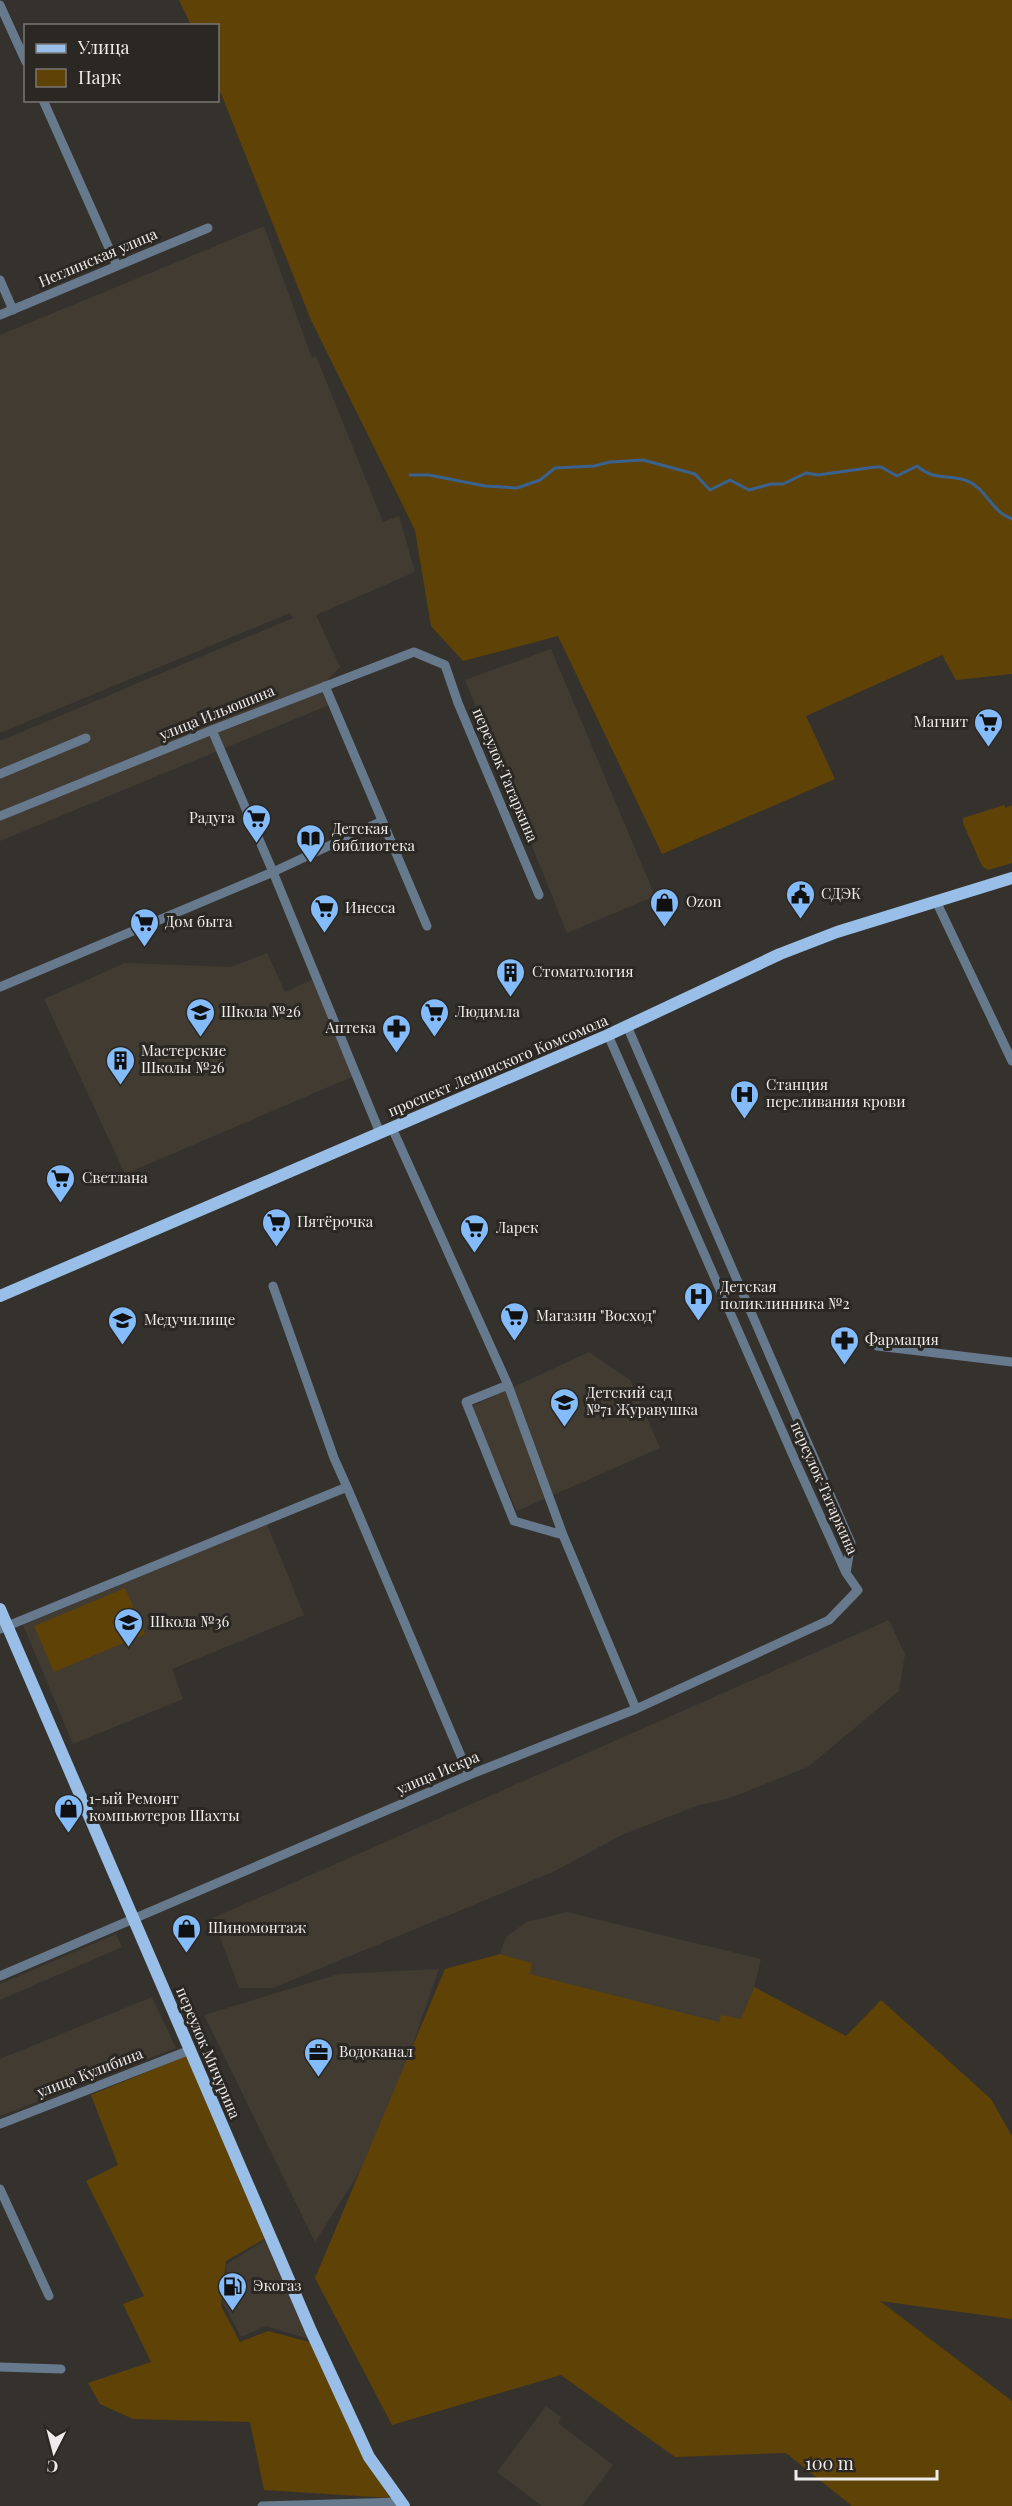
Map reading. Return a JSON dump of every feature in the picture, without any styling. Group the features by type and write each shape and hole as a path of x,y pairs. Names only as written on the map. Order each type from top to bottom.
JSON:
{"main road":[{"name":"проспект Ленинского Комсомола","path":"0,1296 608,1035 780,954 837,932 1012,878"},
{"name":"переулок Мичурина","path":"0,1609 4,1627 134,1920 311,2331 369,2457 403,2504"}],"street":[{"path":"0,5 24,58"},
{"path":"44,102 117,266"},
{"name":"Неглинская улица","path":"0,315 208,228"},
{"path":"0,280 13,310"},
{"name":"улица Ильюшина","path":"0,816 212,730 414,652 445,665"},
{"name":"переулок Татаркина","path":"445,665 458,703 539,895"},
{"path":"325,686 427,926"},
{"path":"212,730 386,1131 508,1385 563,1535 636,1709"},
{"path":"0,774 86,738"},
{"path":"0,987 273,872 382,821"},
{"path":"936,901 1012,1061"},
{"name":"переулок Татаркина","path":"627,1026 851,1542 846,1573"},
{"name":"переулок Татаркина","path":"608,1035 846,1573"},
{"path":"273,1286 334,1458 469,1776"},
{"path":"877,1346 1012,1362"},
{"path":"508,1385 466,1402 514,1521 563,1535"},
{"path":"4,1627 347,1487"},
{"name":"улица Искра","path":"0,1976 469,1776 636,1709 829,1620 858,1590 846,1573"},
{"name":"улица Кулибина","path":"0,2124 190,2050"},
{"path":"0,2189 49,2296"},
{"path":"0,2367 61,2369"},
{"path":"262,2506 403,2504"}],"shaded area":[{"path":"264,226 312,358 316,356 383,522 399,516 415,572 316,615 340,667 324,684 334,703 0,841 0,741 293,618 290,613 0,733 0,335"},
{"path":"551,649 655,896 567,933 465,680"},
{"name":"Школа №26","path":"267,953 285,992 313,979 354,1076 125,1174 44,999 125,963 231,967"},
{"name":"Детский сад №71 Журавушка","path":"589,1352 630,1380 660,1448 517,1511 470,1407"},
{"name":"Школа №36","path":"267,1524 304,1615 172,1669 183,1699 73,1744 23,1625"},
{"path":"889,1620 905,1654 899,1691 808,1767 727,1799 696,1806 622,1835 555,1871 273,1988 239,1988 213,1918"},
{"path":"567,1912 761,1959 754,1987 741,2020 719,2023 529,1974 531,1963 500,1954 506,1937 526,1922"},
{"path":"116,1934 122,1947 0,2000 0,1984"},
{"name":"Водоканал","path":"439,1969 379,2141 315,2242 204,2015 339,1974"},
{"path":"152,1997 176,2048 0,2116 0,2059"},
{"path":"267,2239 312,2340 266,2326 241,2337 223,2303 227,2264"},
{"path":"546,2406 561,2417 558,2423 613,2465 582,2506 542,2506 497,2472"}],"green space":[{"path":"179,0 1012,0 1012,674 956,680 942,655 806,716 835,779 662,854 558,636 463,661 431,626 415,530 311,320 219,89 219,24 191,24"},
{"path":"1004,805 1006,808 1012,805 1012,863 988,870 982,866 963,823 963,818"},
{"path":"125,1588 145,1634 54,1672 34,1626"},
{"path":"500,1954 532,1963 530,1974 719,2022 721,2015 741,2019 754,1987 846,2036 881,2000 991,2099 1012,2136 1012,2319 880,2301 1012,2401 1012,2506 852,2506 786,2453 675,2457 561,2375 392,2425 315,2278 445,1969"},
{"path":"188,2055 266,2238 226,2261 221,2306 240,2342 268,2331 313,2343 368,2463 390,2498 264,2490 250,2422 133,2419 100,2404 88,2383 151,2362 123,2304 144,2296 86,2181 118,2165 91,2095"}],"waterway":[{"path":"410,475 429,475 485,486 517,488 540,480 555,468 643,460 695,474 710,490 730,480 749,490 771,484 783,484 806,473 818,475 881,467 897,476 917,466 929,474 958,478 971,483 1001,513 1012,519"}],"place":[{"name":"Магнит","path":"989,748"},
{"name":"Радуга","path":"256,844"},
{"name":"Детская библиотека","path":"311,864"},
{"name":"СДЭК","path":"800,920"},
{"name":"Ozon","path":"665,928"},
{"name":"Инесса","path":"324,934"},
{"name":"Дом быта","path":"144,948"},
{"name":"Стоматология","path":"511,998"},
{"name":"Школа №26","path":"200,1038"},
{"name":"Людимла","path":"434,1038"},
{"name":"Аптека","path":"397,1054"},
{"name":"Мастерские Школы №26","path":"120,1086"},
{"name":"Станция переливания крови","path":"745,1120"},
{"name":"Светлана","path":"61,1204"},
{"name":"Пятёрочка","path":"276,1248"},
{"name":"Ларек","path":"475,1254"},
{"name":"Детская поликлинника №2","path":"699,1322"},
{"name":"Магазин \"Восход\"","path":"515,1342"},
{"name":"Медучилище","path":"123,1346"},
{"name":"Фармация","path":"844,1366"},
{"name":"Детский сад №71 Журавушка","path":"565,1428"},
{"name":"Школа №36","path":"129,1648"},
{"name":"1-ый Ремонт компьютеров Шахты","path":"68,1834"},
{"name":"Шиномонтаж","path":"187,1954"},
{"name":"Водоканал","path":"318,2078"},
{"name":"Экогаз","path":"232,2312"}]}
